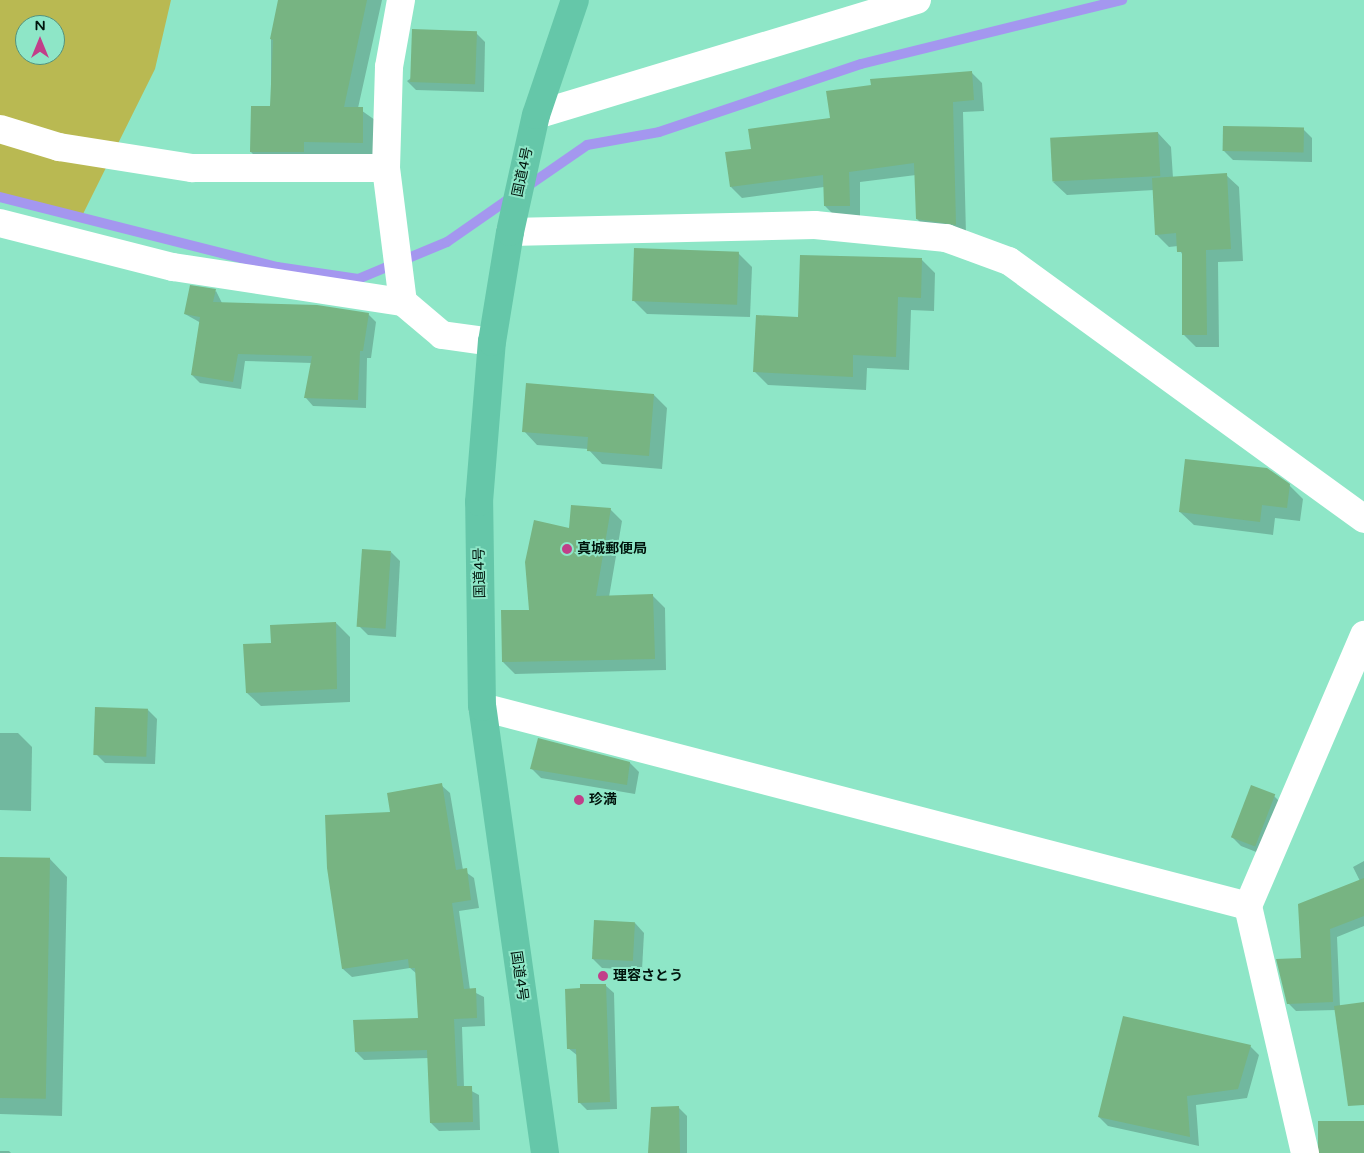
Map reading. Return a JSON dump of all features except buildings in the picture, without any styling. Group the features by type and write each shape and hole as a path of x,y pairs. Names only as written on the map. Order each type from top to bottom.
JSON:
{"highway":[{"name":"国道4号","path":"545,1153 482,708 479,502 492,342 511,225 536,114 575,0"}],"street":[{"path":"401,0 389,67 386,168 402,293 442,335 492,342"},
{"path":"536,114 917,0"},
{"path":"0,129 59,147 192,168 386,168"},
{"path":"0,223 173,267 402,293"},
{"path":"511,225 815,225 946,238 1009,262 1364,519"},
{"path":"1305,1153 1248,906 1364,635"},
{"path":"482,708 1248,906"}],"shaded area":[{"path":"0,0 171,0 155,69 83,214 0,194"}],"waterway":[{"path":"525,188 587,145 659,132 861,64 1122,0"},
{"path":"0,197 277,267 358,279 447,242 513,196"}],"place":[{"name":"真城郵便局","path":"567,549"},
{"name":"珍満","path":"579,800"},
{"name":"理容さとう","path":"603,976"}]}
